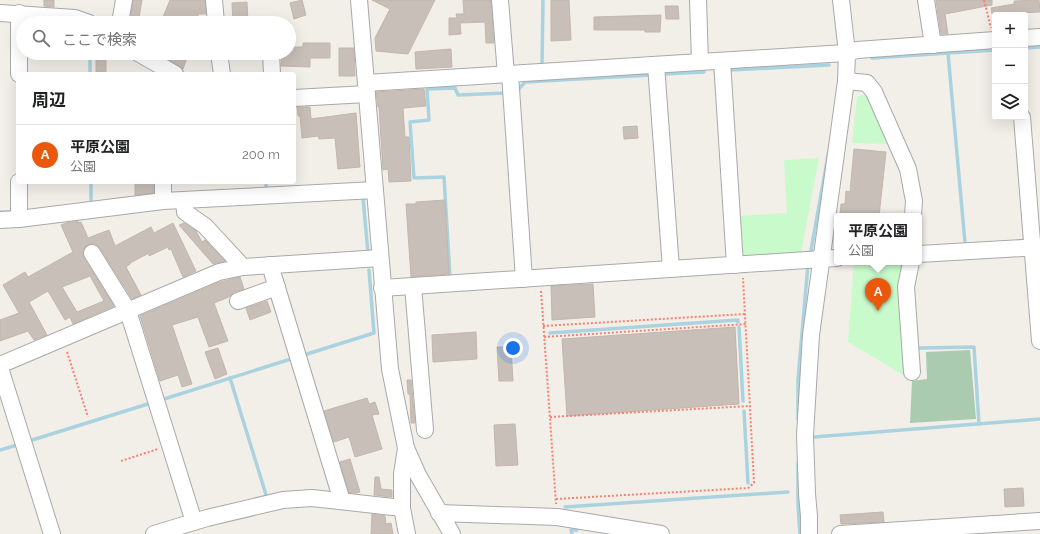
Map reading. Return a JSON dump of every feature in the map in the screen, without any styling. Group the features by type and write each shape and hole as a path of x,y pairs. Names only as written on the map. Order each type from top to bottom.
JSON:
{"street":[{"path":"121,16 124,0"},
{"path":"214,0 215,16"},
{"path":"359,0 382,288 390,368 406,448 418,475 452,534"},
{"path":"500,0 508,74 524,279"},
{"path":"698,0 700,62"},
{"path":"809,534 805,435 811,335 819,260 846,81 840,53 841,0"},
{"path":"926,0 933,45"},
{"path":"0,13 52,16"},
{"path":"1028,38 1040,37"},
{"path":"296,98 508,74 840,53 857,50 992,40"},
{"path":"19,60 19,72"},
{"path":"149,60 167,72"},
{"path":"220,60 222,72"},
{"path":"271,60 272,72"},
{"path":"722,61 739,265"},
{"path":"656,65 671,269"},
{"path":"846,81 867,83 874,92 908,169 914,201 914,213"},
{"path":"1022,120 1036,247 1040,341"},
{"path":"19,184 20,220"},
{"path":"163,184 163,201"},
{"path":"0,220 20,220 163,201 374,190"},
{"path":"184,201 185,212 205,226 243,267"},
{"path":"922,254 1036,247"},
{"path":"92,253 128,311 194,522"},
{"path":"52,534 0,366 220,272 243,267 380,258"},
{"path":"382,288 819,260"},
{"path":"270,265 342,501"},
{"path":"910,265 906,287 912,372"},
{"path":"414,286 425,430"},
{"path":"238,301 277,287"},
{"path":"406,448 402,474 402,508 407,534"},
{"path":"154,534 194,522 283,500 312,498 402,508"},
{"path":"439,513 557,517 598,529 657,534"},
{"path":"840,534 1040,521"}],"path":[{"path":"984,0 992,29"},
{"path":"556,499 748,488 754,483 746,324 739,265"},
{"path":"540,278 557,517"},
{"path":"543,326 745,314"},
{"path":"544,337 746,324"},
{"path":"63,338 88,417"},
{"path":"550,417 750,406"},
{"path":"121,461 170,445"}],"green space":[{"path":"869,95 891,144 852,143 857,96"},
{"path":"819,158 801,253 744,257 741,255 739,216 787,213 784,160"},
{"path":"854,265 904,265 907,343 905,376 848,342"},
{"path":"970,350 976,419 910,423 912,381 927,379 926,352"}],"building":[{"path":"44,0 54,0 54,7 44,6"},
{"path":"133,0 142,0 139,16 131,16"},
{"path":"170,0 205,0 206,14 198,14 198,16 163,16"},
{"path":"302,0 306,15 296,18 296,16 293,16 290,3"},
{"path":"372,0 435,0 408,54 376,51 375,38 390,9"},
{"path":"463,0 491,0 494,43 486,43 485,22 460,23 461,34 449,35 449,18 457,18 456,14 464,14"},
{"path":"551,0 569,0 571,40 551,41"},
{"path":"936,0 992,0 992,5 945,14 948,34 941,34"},
{"path":"1039,0 1040,12 992,12 992,14 991,8 1014,4 1014,1"},
{"path":"247,2 248,16 233,16 232,3"},
{"path":"665,6 678,6 679,19 666,19"},
{"path":"661,15 660,32 645,32 645,30 594,30 594,17"},
{"path":"303,43 330,43 330,58 310,58 310,67 281,66 281,60 296,60 296,47 303,47"},
{"path":"339,48 354,48 355,76 339,76"},
{"path":"451,49 452,67 416,69 415,52"},
{"path":"96,60 106,60 106,72 96,72"},
{"path":"170,60 186,60 183,69"},
{"path":"424,89 426,106 403,108 405,137 409,137 411,181 389,182 388,169 383,170 379,107 376,92"},
{"path":"297,107 310,107 311,119 356,113 360,167 338,169 335,138 319,139 318,136 302,138 300,116 298,116"},
{"path":"637,126 638,138 624,139 623,127"},
{"path":"854,149 886,152 879,213 840,213 841,204 845,204 846,191 850,192"},
{"path":"135,184 154,184 154,193 135,195"},
{"path":"445,200 449,274 411,277 406,204"},
{"path":"81,222 88,238 109,230 115,246 151,227 154,233 173,223 196,271 183,277 171,249 169,250 168,247 149,256 149,253 130,263 126,267 141,295 132,299 100,248 96,244 87,245 83,249 84,258 114,306 73,324 70,317 65,320 48,291 29,302 47,335 34,340 28,331 0,341 0,320 19,313 3,285 25,272 28,277 73,252 61,225 66,223","holes":["90,276 104,301 77,312 62,287"]},
{"path":"184,223 196,231 202,242 205,240 225,261 213,264 179,225"},
{"path":"240,277 244,289 234,292 229,297 214,303 228,341 209,347 198,317 172,325 192,384 182,387 178,375 160,381 140,316 220,282"},
{"path":"593,284 595,317 552,320 551,286"},
{"path":"267,301 271,312 250,320 246,308"},
{"path":"735,327 739,404 567,416 562,339"},
{"path":"476,332 477,359 433,362 432,335"},
{"path":"497,347 511,347 513,381 499,381"},
{"path":"218,348 227,374 215,379 205,352"},
{"path":"407,380 411,380 415,423 411,423 410,394 408,394"},
{"path":"367,398 369,404 375,402 379,414 372,415 382,449 355,457 349,437 334,442 324,411"},
{"path":"515,424 518,465 496,466 494,425"},
{"path":"350,459 360,492 349,493 340,462"},
{"path":"375,477 379,477 381,489 392,490 392,497 374,495"},
{"path":"1023,488 1024,506 1005,507 1004,489"},
{"path":"883,512 884,522 841,524 840,515"},
{"path":"372,514 385,516 386,524 391,523 393,534 371,534"}],"waterway":[{"path":"542,67 543,0"},
{"path":"1028,48 1040,47"},
{"path":"872,58 992,50"},
{"path":"948,53 965,243"},
{"path":"90,60 90,72"},
{"path":"731,70 829,65"},
{"path":"664,74 704,72"},
{"path":"518,90 525,82 651,75"},
{"path":"450,277 444,177 414,178 410,122 429,120 427,89 455,88 458,95 506,93"},
{"path":"810,256 829,150"},
{"path":"91,184 91,204"},
{"path":"266,184 266,190"},
{"path":"363,198 368,253"},
{"path":"0,212 11,212"},
{"path":"798,419 798,380 808,264"},
{"path":"304,355 374,333 369,270"},
{"path":"550,333 738,320 738,322"},
{"path":"739,327 743,401"},
{"path":"920,348 974,347 979,424"},
{"path":"161,400 294,358"},
{"path":"230,378 267,498"},
{"path":"29,441 151,403"},
{"path":"744,411 748,483"},
{"path":"814,437 1040,419"},
{"path":"0,450 17,445"},
{"path":"798,463 800,534"},
{"path":"565,507 788,492"},
{"path":"572,534 571,530 577,530"},
{"path":"606,533 612,534"}],"place":[{"name":"平原公園","path":"878,311"}]}
